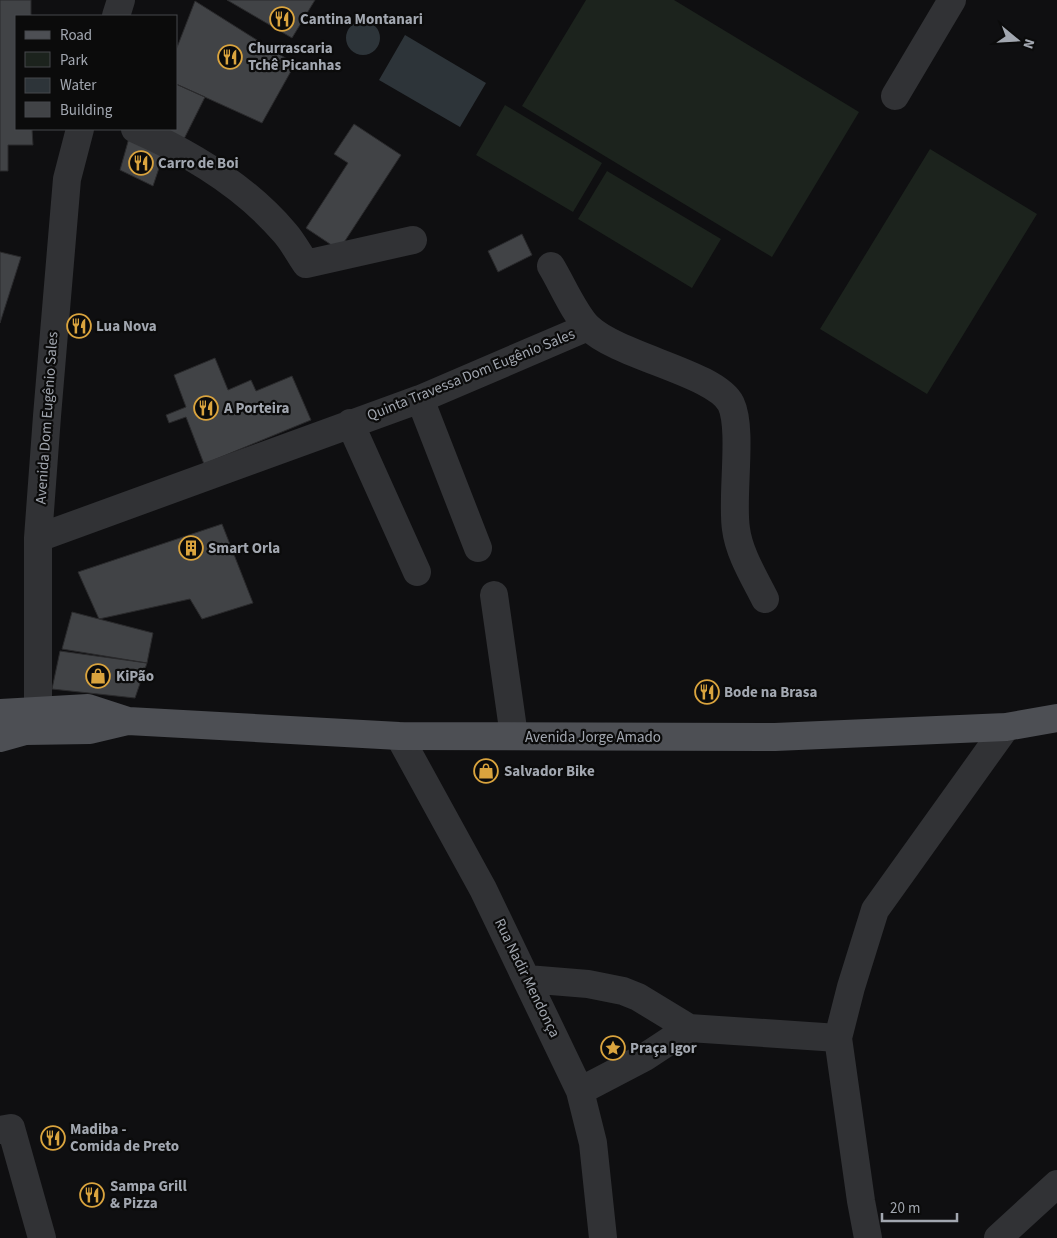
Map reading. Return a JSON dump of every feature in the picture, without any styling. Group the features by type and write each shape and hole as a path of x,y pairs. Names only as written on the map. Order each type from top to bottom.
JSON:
{"main road":[{"name":"Avenida Jorge Amado","path":"0,713 88,708 128,721 399,736 775,737 1006,728 1057,718"},
{"name":"Avenida Jorge Amado","path":"0,738 25,731 90,730 128,721"}],"street":[{"path":"116,15 122,0"},
{"path":"895,96 952,0"},
{"name":"Avenida Dom Eugênio Sales","path":"38,710 38,538 59,258 67,179 80,130"},
{"path":"137,130 168,144 205,165 258,206 286,234 306,264 413,240"},
{"path":"551,266 588,327"},
{"name":"Quinta Travessa Dom Eugênio Sales","path":"38,538 420,399 588,327 616,345 696,378 718,391 731,403 734,416 735,440 735,528 740,546 765,599"},
{"path":"420,399 478,548"},
{"path":"350,423 418,572"},
{"path":"494,595 514,736"},
{"path":"868,1238 838,1038 863,944 875,910 1006,728"},
{"name":"Rua Nadir Mendonça","path":"399,736 483,889 528,978 580,1091 593,1143 603,1238"},
{"path":"528,978 588,984 624,991 638,997 689,1028 838,1038"},
{"path":"580,1091 645,1057 689,1028"},
{"path":"0,1130 11,1128 42,1238"},
{"path":"998,1238 1057,1184"}],"green space":[{"path":"586,0 674,0 859,112 772,257 522,106"},
{"path":"505,105 602,163 573,212 476,155"},
{"path":"930,149 1037,214 927,394 820,329"},
{"path":"607,171 721,239 692,288 578,219"}],"water":[{"path":"363,21 375,26 380,38 375,50 363,55 351,50 346,38 351,26"},
{"path":"405,35 486,83 460,127 379,80"}],"building":[{"path":"0,0 31,0 31,15 15,15 15,130 32,130 33,145 8,145 8,171 0,171"},
{"name":"Cantina Montanari","path":"227,0 315,0 292,38"},
{"name":"Churrascaria Tchê Picanhas","path":"195,1 295,64 262,123 178,85 178,45"},
{"path":"178,85 205,97 181,145 150,130 178,130"},
{"path":"354,124 401,155 339,250 306,228 348,163 334,154"},
{"name":"Carro de Boi","path":"129,138 163,156 153,186 120,170"},
{"path":"522,234 532,255 498,272 488,251"},
{"path":"0,252 21,257 0,323"},
{"path":"215,358 228,390 251,380 256,391 292,376 311,420 204,464 186,417 169,423 166,415 186,407 174,375"},
{"name":"Smart Orla","path":"222,524 253,603 202,619 190,599 99,619 78,572"},
{"path":"72,612 153,633 147,663 62,649"},
{"name":"KiPão","path":"60,651 147,663 135,698 52,689"}],"place":[{"name":"Cantina Montanari","path":"282,19"},
{"name":"Churrascaria Tchê Picanhas","path":"230,57"},
{"name":"Carro de Boi","path":"141,163"},
{"name":"Lua Nova","path":"79,326"},
{"name":"A Porteira","path":"206,408"},
{"name":"Smart Orla","path":"191,548"},
{"name":"KiPão","path":"98,676"},
{"name":"Bode na Brasa","path":"707,692"},
{"name":"Salvador Bike","path":"486,771"},
{"name":"Praça Igor","path":"613,1048"},
{"name":"Madiba - Comida de Preto","path":"53,1138"},
{"name":"Sampa Grill & Pizza","path":"92,1195"}]}
